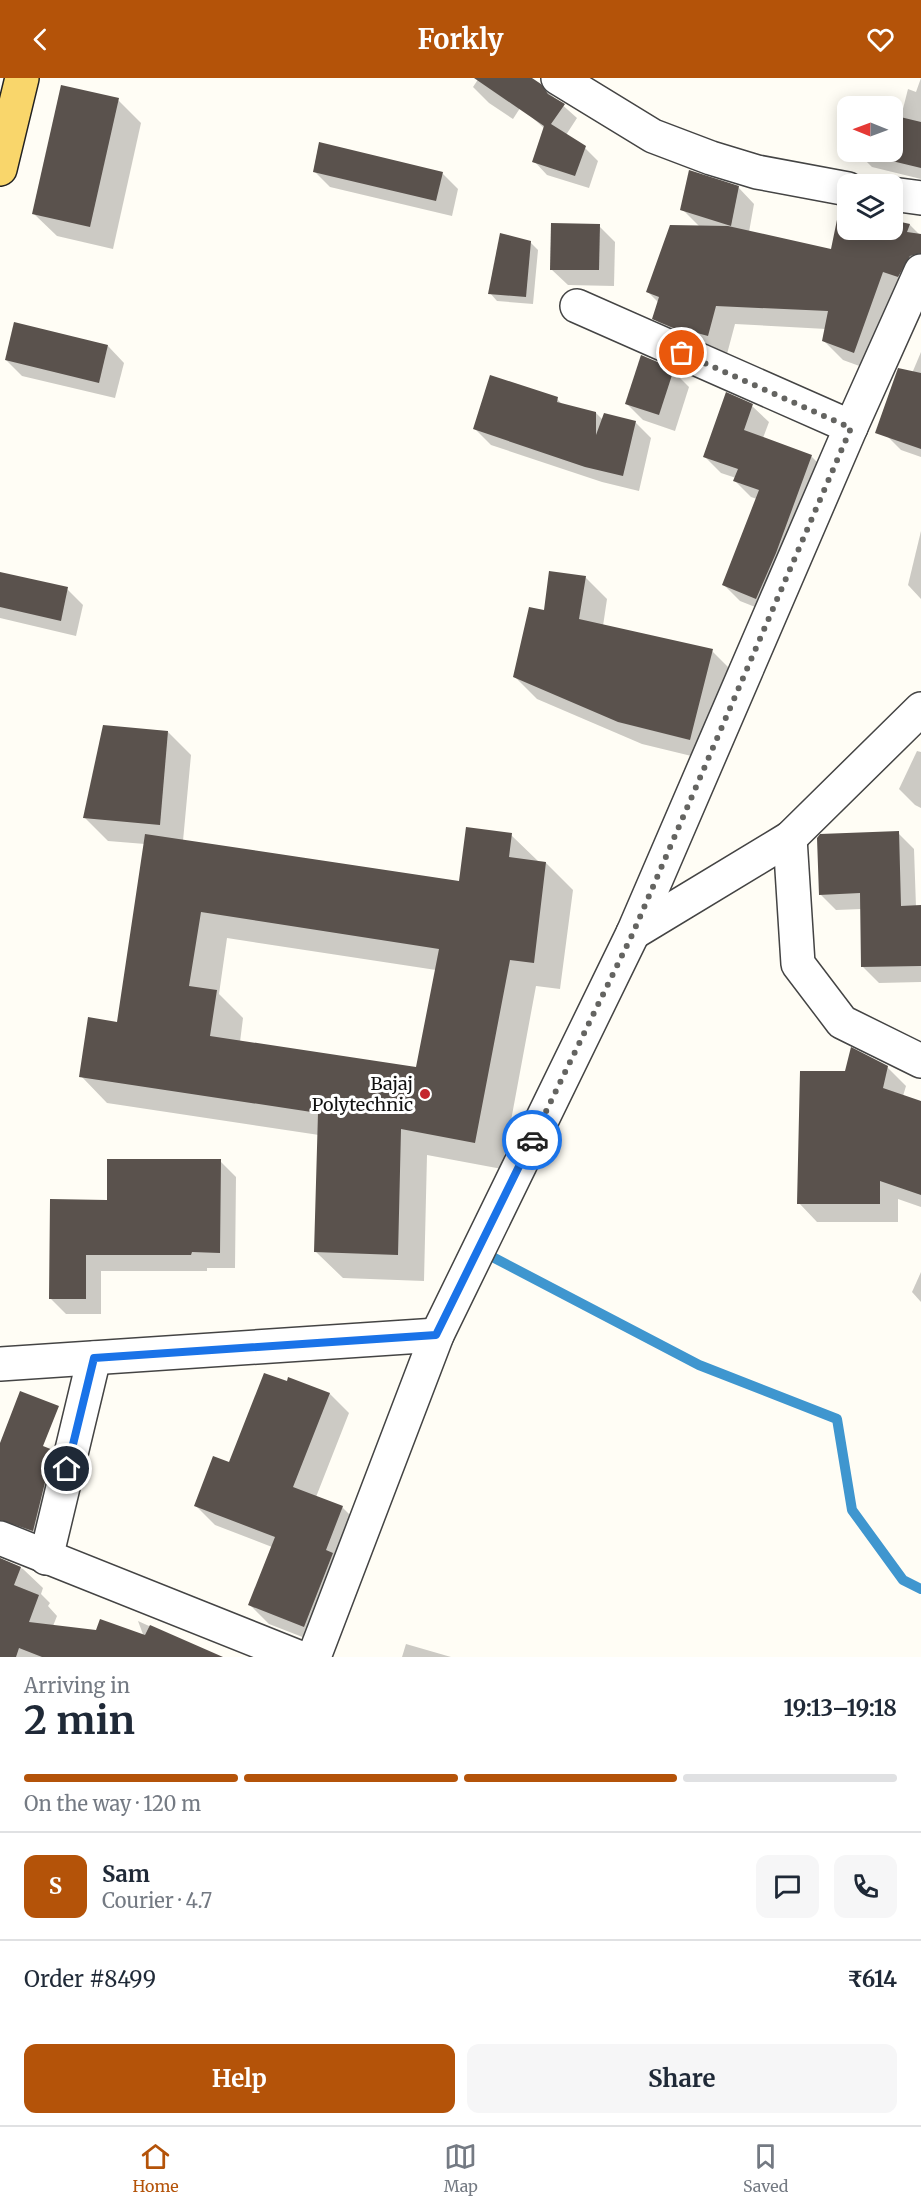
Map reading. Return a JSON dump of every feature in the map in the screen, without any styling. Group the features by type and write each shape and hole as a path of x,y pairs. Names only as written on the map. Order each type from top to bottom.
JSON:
{"main road":[{"path":"0,169 22,78"}],"street":[{"path":"558,78 653,136 711,158 757,172 837,187"},
{"path":"903,196 921,198"},
{"path":"314,1657 436,1335 633,933 921,271"},
{"path":"578,306 851,428"},
{"path":"633,933 790,838 921,709"},
{"path":"790,838 798,964 842,1022 921,1061"},
{"path":"0,1365 436,1335"},
{"path":"45,1558 94,1358"},
{"path":"0,1538 45,1558 298,1657"}],"building":[{"path":"474,78 532,78 541,84 548,94 565,104 551,124 586,146 575,176 532,162 544,126"},
{"path":"61,85 119,98 90,227 32,214"},
{"path":"903,118 921,122 921,168 896,162 903,162"},
{"path":"319,142 443,172 436,201 313,172"},
{"path":"689,170 739,186 731,226 680,210"},
{"path":"837,220 837,240 903,240 903,222 910,224 907,232 921,234 921,253 910,256 898,277 883,272 854,353 822,341 828,311 716,306 708,336 686,330 685,333 652,319 659,297 646,292 670,225 728,226 831,249"},
{"path":"551,223 600,224 599,270 550,270"},
{"path":"500,233 531,241 526,297 488,294"},
{"path":"14,322 108,345 99,383 5,360"},
{"path":"641,355 674,369 659,415 625,404"},
{"path":"898,368 921,373 921,449 875,433"},
{"path":"490,375 558,397 557,402 596,412 596,435 604,413 636,421 623,476 585,467 473,429"},
{"path":"726,392 753,404 744,430 812,455 776,553 756,599 722,585 759,490 733,481 738,469 703,457"},
{"path":"549,571 586,576 579,619 713,649 690,740 618,722 513,677 529,607 544,610"},
{"path":"0,572 68,587 61,621 0,607"},
{"path":"103,725 168,731 160,825 83,818"},
{"path":"466,827 512,833 509,857 546,862 534,963 510,960 475,1143 401,1129 398,1255 314,1252 318,1113 79,1077 88,1017 117,1022 145,834 459,881","holes":["201,912 439,949 416,1067 210,1036 217,990 189,986"]},
{"path":"899,831 901,906 921,905 921,966 861,967 860,893 819,895 817,838 820,834"},
{"path":"851,1047 888,1066 883,1088 921,1101 921,1195 880,1181 880,1204 797,1204 800,1071 845,1071"},
{"path":"107,1159 221,1159 220,1253 86,1255 86,1299 49,1299 50,1199 107,1200"},
{"path":"264,1373 287,1381 288,1377 330,1393 293,1487 343,1506 326,1550 333,1553 304,1627 248,1605 275,1537 194,1506 213,1456 229,1462"},
{"path":"20,1391 59,1406 43,1446 53,1450 33,1531 0,1520 0,1443"},
{"path":"0,1558 21,1567 14,1585 39,1595 29,1622 96,1630 100,1619 145,1635 150,1625 223,1657 42,1657 19,1648 16,1657 0,1657"}],"waterway":[{"path":"481,1251 699,1365 837,1419 852,1510 903,1580 921,1589"}],"way so far":[{"path":"532,1140 633,933 851,428 682,353"}],"place":[{"name":"Bajaj Polytechnic","path":"425,1094"}],"route":[{"path":"67,1469 94,1358 436,1335 532,1140"}]}
